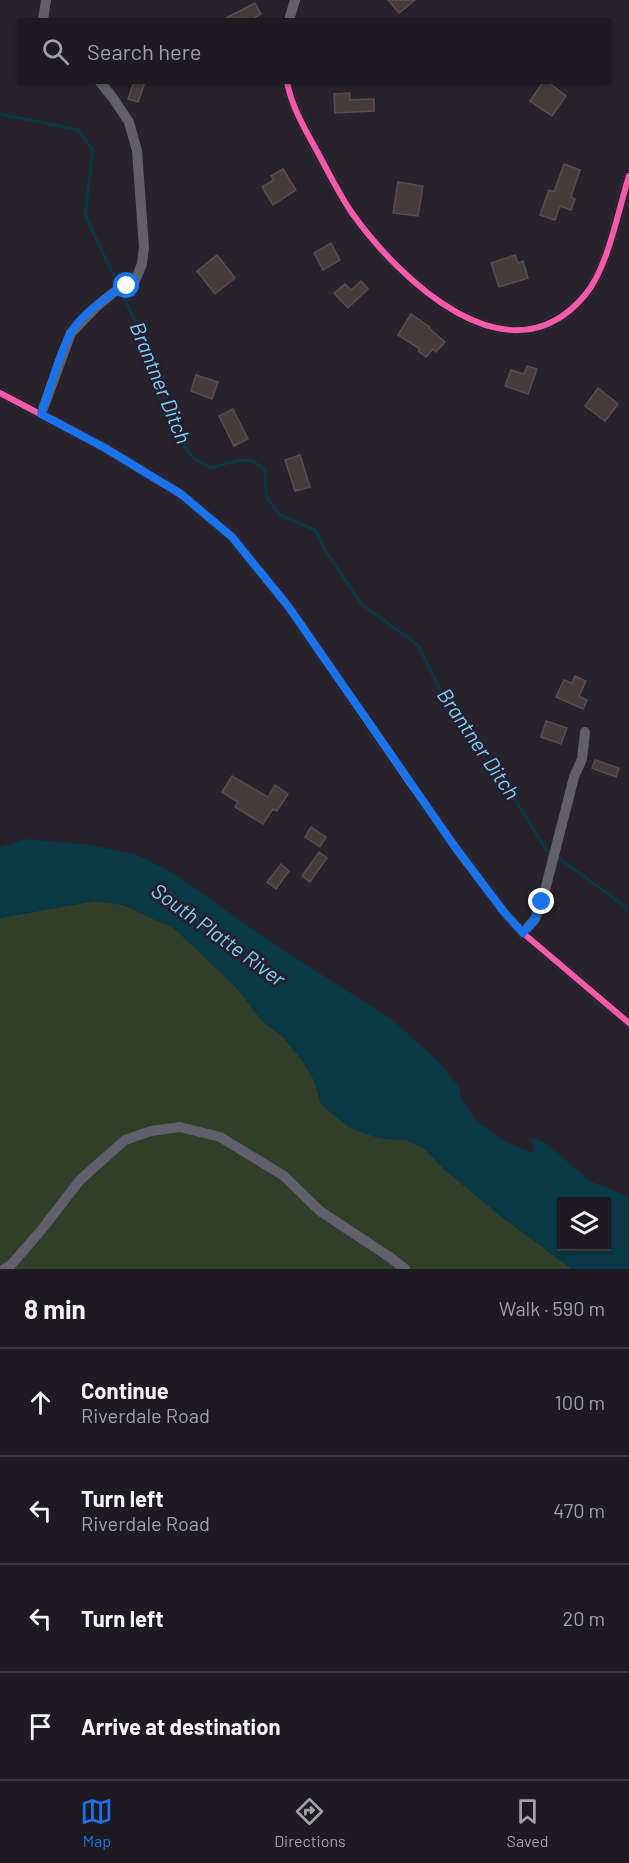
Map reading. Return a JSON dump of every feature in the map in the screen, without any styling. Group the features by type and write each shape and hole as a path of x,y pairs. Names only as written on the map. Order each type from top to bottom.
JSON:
{"street":[{"path":"43,18 46,0"},
{"path":"290,18 295,0"},
{"path":"41,414 71,333 114,292 134,283 142,264 144,247 138,151 129,123 101,84"},
{"path":"288,84 299,116 340,194 352,213 379,246 404,273 435,299 476,322 490,327 515,330 542,326 566,313 586,295 604,260 629,176"},
{"path":"0,393 105,448 174,490 232,537 288,606 455,847 504,912 523,933 629,1023"},
{"path":"523,933 535,919 542,902 574,777 582,759 585,732"},
{"path":"4,1269 11,1265 44,1228 80,1180 125,1140 151,1131 180,1127 220,1137 284,1176 320,1211 405,1269"}],"green space":[{"path":"95,901 124,905 175,929 236,987 263,1022 283,1037 302,1060 314,1080 321,1104 350,1128 379,1138 406,1140 425,1149 445,1170 501,1216 572,1269 0,1269 0,918"}],"water":[{"name":"South Platte River","path":"26,839 91,845 137,855 175,874 268,940 391,1019 438,1061 460,1088 460,1096 476,1121 506,1142 534,1153 534,1145 529,1137 544,1142 590,1181 629,1197 629,1269 572,1269 501,1216 445,1170 425,1149 406,1140 379,1138 350,1128 321,1103 314,1080 302,1060 283,1037 263,1022 236,987 175,929 124,905 95,901 0,918 0,847"}],"building":[{"path":"388,0 415,0 399,13"},
{"path":"255,3 261,14 254,18 226,18"},
{"path":"133,84 144,84 138,102 128,99"},
{"path":"542,84 551,84 566,96 552,116 530,101"},
{"path":"350,93 350,100 374,99 374,111 335,113 334,94"},
{"path":"564,164 580,170 571,197 575,199 571,210 560,206 555,220 540,215 549,190 554,192"},
{"path":"283,169 296,190 273,205 262,187 274,180 271,176"},
{"path":"398,182 423,186 418,216 393,213"},
{"path":"331,243 340,260 323,270 314,253"},
{"path":"217,255 235,278 215,294 197,271"},
{"path":"515,255 518,263 523,261 528,278 499,287 491,263"},
{"path":"361,281 368,289 348,308 334,293 345,284 351,290"},
{"path":"411,314 430,327 445,342 436,352 433,349 426,357 418,351 420,349 398,335"},
{"path":"527,366 537,369 528,394 505,386 511,370 524,374"},
{"path":"196,375 218,382 212,399 191,391"},
{"path":"598,388 618,404 605,421 585,406"},
{"path":"233,409 248,439 234,446 219,416"},
{"path":"300,455 310,487 295,491 285,460"},
{"path":"575,676 586,681 579,696 587,700 583,709 556,697 564,680 572,683"},
{"path":"546,721 567,728 561,744 541,737"},
{"path":"595,760 619,768 616,777 592,768"},
{"path":"232,776 268,797 275,785 288,794 277,811 273,809 263,824 235,807 238,802 222,792"},
{"path":"311,827 326,837 320,847 305,837"},
{"path":"319,852 327,858 310,882 302,876"},
{"path":"281,864 289,871 276,889 267,882"}],"waterway":[{"name":"Brantner Ditch","path":"0,114 78,130 93,150 85,215 152,357 177,436 193,458 211,468 239,460 253,461 265,470 266,496 280,515 315,530 327,553 361,604 418,645 447,704 484,749 545,848 552,853"},
{"name":"Brantner Ditch","path":"557,857 629,909"}],"cycle path":[{"path":"288,84 300,119 334,183 352,213 372,239 426,292 458,313 490,326 523,330 555,320 585,295 593,284 606,255 629,176"},
{"path":"0,393 105,448 167,485 232,537 288,606 410,784 504,912 523,933 629,1023"}],"route":[{"path":"127,286 114,292 96,307 71,333 41,414 167,485 219,524 246,553 288,606 455,847 504,912 523,933 535,919 542,902"}]}
